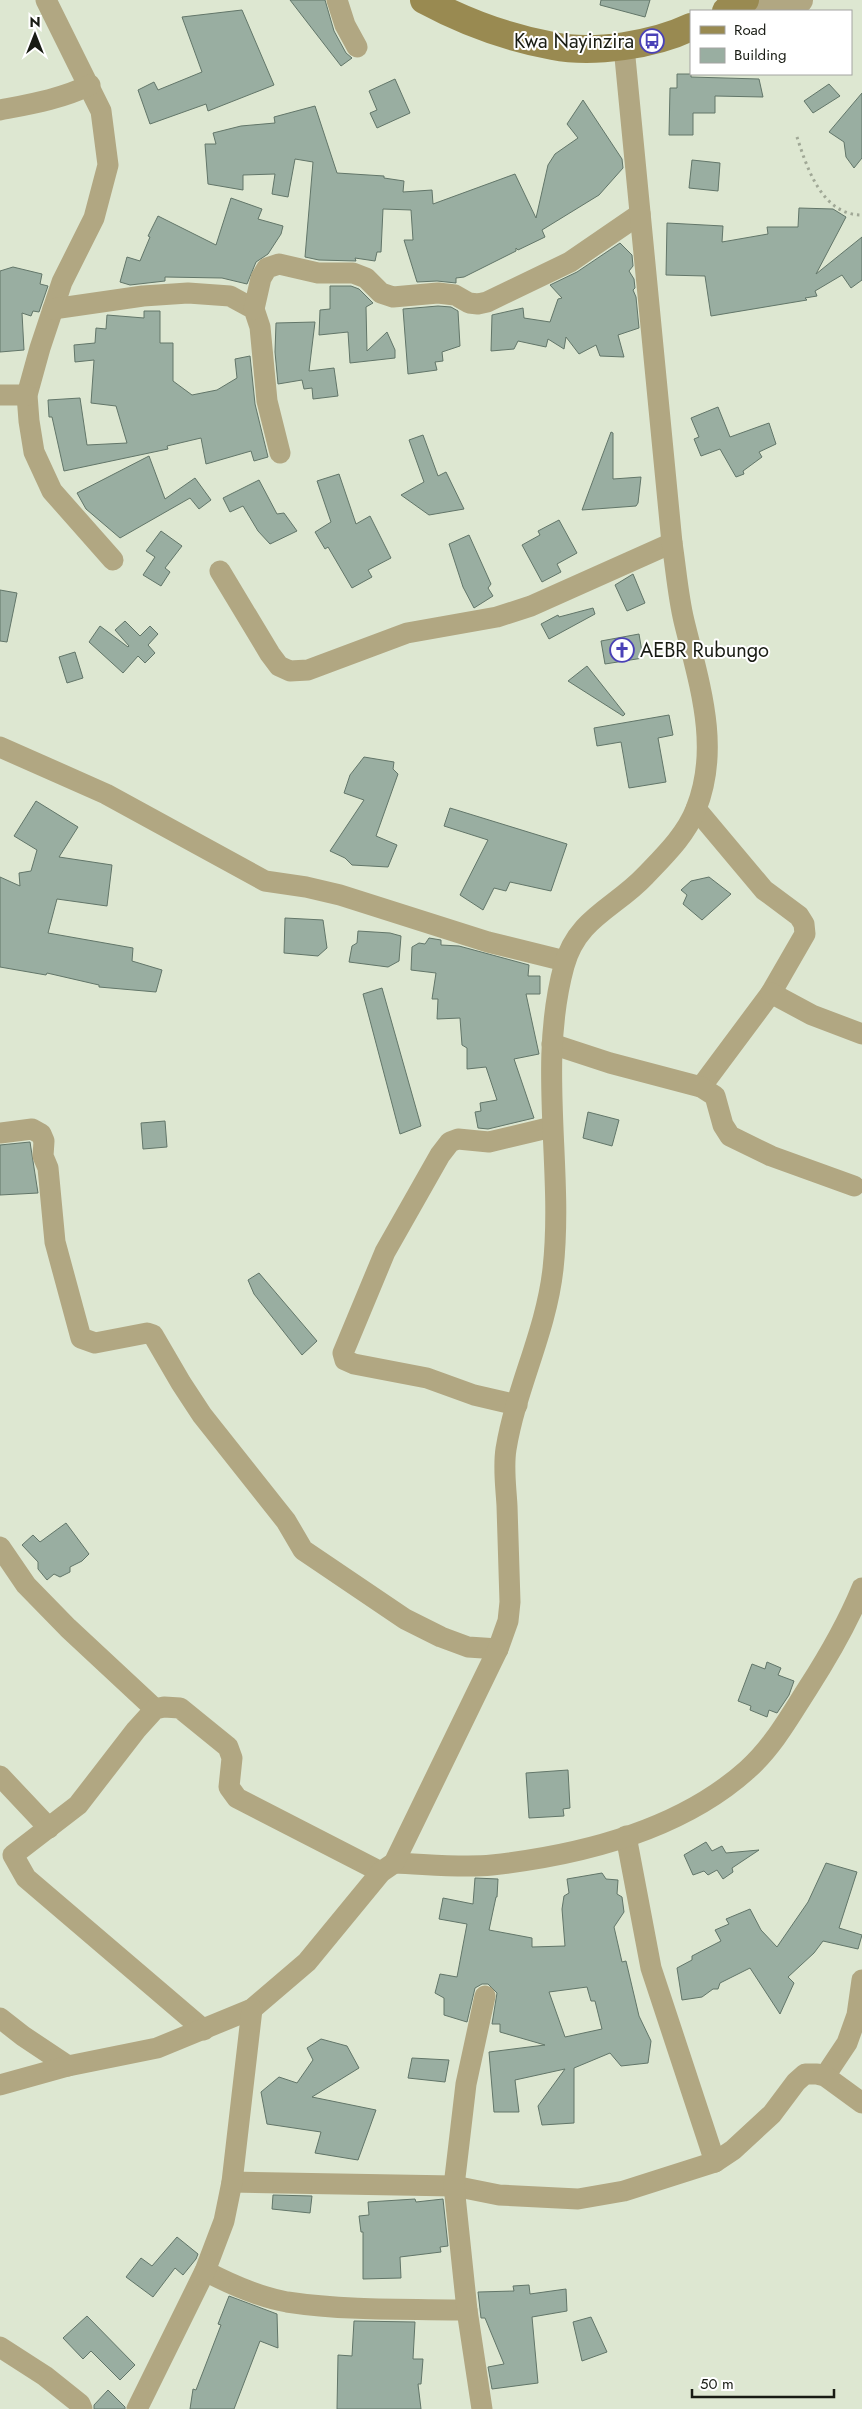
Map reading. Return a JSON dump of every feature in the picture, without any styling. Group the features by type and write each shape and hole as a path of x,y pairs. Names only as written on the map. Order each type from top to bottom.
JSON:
{"main road":[{"path":"424,0 443,10 490,28 554,46 624,46 688,29"},
{"path":"728,10 745,0"}],"street":[{"path":"46,0 90,85 101,111 108,165 94,218 62,282 27,394 34,452 52,491 113,560"},
{"path":"337,0 345,25 357,47"},
{"path":"761,10 800,0"},
{"path":"0,2085 68,2066 157,2048 204,2030 252,2009 307,1962 388,1868 498,1649 508,1621 510,1602 506,1450 517,1405 542,1324 553,1271 556,1224 552,1127 552,1044 560,982 565,961 585,925 633,890 674,847 696,809 709,757 705,714 697,670 683,618 672,543 624,46"},
{"path":"0,110 48,101 90,85"},
{"path":"280,453 267,401 260,327 254,309 261,278 267,268 279,264 318,273 353,273 366,278 381,293 393,297 438,292 455,295 469,303 486,302 570,262 640,214"},
{"path":"53,309 143,296 188,292 230,296 254,309"},
{"path":"0,395 27,394"},
{"path":"220,571 279,666 290,671 308,670 407,633 497,618 531,606 672,543"},
{"path":"0,748 106,794 265,881 306,887 340,895 488,942 565,961"},
{"path":"696,809 764,890 799,916 804,924 805,934 770,993 701,1087"},
{"path":"770,993 812,1015 862,1034"},
{"path":"552,1044 610,1063 701,1087 715,1096 723,1126 730,1136 770,1156 854,1186"},
{"path":"517,1405 474,1394 427,1378 354,1364 345,1360 343,1354 385,1252 440,1155 450,1142 458,1139 489,1142 552,1127"},
{"path":"0,1133 32,1129 37,1130 44,1141 43,1156 48,1168 55,1242 81,1338 95,1343 147,1333 153,1334 202,1415 276,1508 303,1550 405,1619 441,1637 468,1647 498,1649"},
{"path":"0,1547 26,1585 68,1628 155,1709"},
{"path":"204,2030 6,1861 78,1805 136,1730 155,1709 164,1706 180,1708 228,1747 232,1758 229,1787 238,1798 388,1868 491,1865 578,1850 650,1829 698,1806 747,1770 765,1752 820,1669 862,1588"},
{"path":"0,1776 49,1828"},
{"path":"626,1836 651,1968 715,2162"},
{"path":"825,2076 847,2043 857,2015 862,1980"},
{"path":"482,2409 467,2310 454,2186 466,2084 485,1996"},
{"path":"137,2409 205,2271 224,2220 232,2182 252,2009"},
{"path":"0,2018 68,2066"},
{"path":"232,2182 454,2186 499,2195 578,2199 624,2191 715,2162 733,2150 772,2114 796,2082 805,2074 825,2076 862,2103"},
{"path":"205,2271 230,2284 285,2302 376,2309 467,2310"},
{"path":"0,2347 45,2376 80,2404 82,2409"}],"path":[{"path":"797,137 806,165 821,194 830,203 853,215 862,215"}],"building":[{"path":"290,0 325,0 334,31 346,53 352,58 341,66"},
{"path":"601,0 650,0 645,17 600,5"},
{"path":"242,10 274,85 208,111 206,104 150,124 138,90 154,82 158,90 202,72 182,17"},
{"path":"677,74 690,74 691,77 759,79 763,97 715,96 715,113 693,113 693,135 669,135 670,88 677,88"},
{"path":"395,79 410,113 377,128 370,113 377,110 369,91"},
{"path":"829,84 840,96 813,113 804,101"},
{"path":"862,93 862,158 854,168 846,157 844,142 829,132"},
{"path":"583,100 622,159 623,168 599,195 542,230 545,237 518,250 516,248 516,251 464,277 456,278 456,283 437,281 417,282 404,240 413,240 411,210 383,209 381,252 377,252 375,261 355,258 356,261 319,260 305,257 313,162 295,159 288,197 272,194 275,174 243,175 243,190 208,184 205,144 216,144 213,133 241,126 275,123 274,117 315,106 337,173 384,176 384,178 404,181 403,192 432,190 433,204 515,174 536,218 548,165 555,154 578,138 567,124"},
{"path":"692,160 720,163 718,191 689,188"},
{"path":"231,198 262,209 258,219 283,226 281,234 268,254 256,262 247,284 222,278 165,277 165,281 130,285 120,282 127,257 140,261 150,237 148,236 158,216 216,245"},
{"path":"799,208 833,209 846,217 816,274 862,237 862,280 851,288 842,275 815,291 817,296 805,298 807,300 711,316 705,276 666,275 667,223 723,226 722,242 768,234 767,227 798,227"},
{"path":"620,243 632,255 633,266 629,271 634,279 635,288 633,290 636,297 639,328 618,335 624,357 600,356 596,345 579,354 566,337 564,349 548,339 546,347 518,341 514,349 491,351 492,315 523,308 524,318 550,322 558,299 562,298 550,285 577,272"},
{"path":"13,267 42,274 40,284 48,286 39,312 33,311 31,316 22,313 24,350 0,352 0,271"},
{"path":"330,286 351,286 359,289 373,303 366,307 367,351 387,332 395,350 395,358 350,363 348,332 319,335 320,310 330,309"},
{"path":"438,306 451,307 458,311 460,346 442,352 443,361 435,362 437,370 408,374 403,309"},
{"path":"144,311 160,311 160,343 173,343 173,381 192,395 217,390 237,378 235,359 250,356 255,404 268,457 254,461 251,451 206,464 201,438 167,446 168,449 64,471 52,417 49,417 48,400 80,398 87,445 127,443 116,406 91,403 94,360 75,362 74,345 95,343 96,328 106,329 107,315 144,318"},
{"path":"315,322 309,371 334,368 338,396 313,399 312,388 304,389 302,380 278,384 275,352 276,323"},
{"path":"718,407 730,437 769,423 776,444 759,452 762,457 743,471 744,474 736,477 720,449 701,456 694,439 699,437 691,418"},
{"path":"611,432 613,433 613,479 641,477 638,503 636,506 582,510"},
{"path":"423,435 438,476 446,472 464,509 429,515 401,495 424,482 409,440"},
{"path":"149,456 165,499 195,478 211,500 199,509 190,498 120,538 86,509 77,493"},
{"path":"339,474 356,524 370,516 391,558 368,570 372,577 352,588 328,547 325,549 315,532 331,522 317,481"},
{"path":"259,480 277,514 284,513 297,531 270,544 258,531 243,506 230,512 223,498"},
{"path":"559,520 577,553 557,564 561,572 542,582 522,545 540,535 538,531"},
{"path":"161,531 182,546 165,568 170,572 161,586 143,575 155,557 146,551"},
{"path":"469,535 491,584 488,588 493,596 474,608 463,587 449,544"},
{"path":"633,574 645,603 627,611 615,585"},
{"path":"0,590 17,593 7,642 0,641"},
{"path":"593,608 595,614 549,639 541,624 558,615 559,617"},
{"path":"125,621 140,636 150,626 158,634 148,645 155,653 145,663 138,656 123,673 89,642 100,626 128,647 115,630"},
{"name":"AEBR Rubungo","path":"639,634 643,658 605,664 601,641"},
{"path":"75,652 83,678 67,683 59,657"},
{"path":"587,666 625,714 623,716 568,681"},
{"path":"669,715 673,735 658,738 666,782 629,788 621,742 597,746 594,728"},
{"path":"364,757 394,762 393,769 398,774 376,836 397,845 388,867 352,865 345,858 330,851 364,800 344,793 350,775"},
{"path":"36,801 78,827 59,857 112,865 107,906 57,899 48,933 133,948 132,961 162,970 156,992 99,987 99,985 47,973 46,975 0,967 0,877 20,886 19,873 31,871 37,850 14,836"},
{"path":"450,808 567,844 551,891 510,882 506,891 494,888 483,910 460,895 488,840 444,826"},
{"path":"709,877 731,894 702,920 683,904 687,895 681,890 691,881"},
{"path":"285,918 323,920 327,948 318,956 284,953"},
{"path":"358,931 390,933 401,936 399,961 388,967 349,962 352,946 357,943"},
{"path":"429,938 441,940 441,945 459,946 529,965 528,976 540,976 540,994 526,994 539,1054 514,1059 534,1118 488,1129 478,1128 475,1112 481,1111 480,1103 497,1100 486,1067 467,1069 467,1048 462,1045 460,1018 437,1019 438,999 432,999 436,973 411,970 412,947 419,943 425,944"},
{"path":"382,988 421,1126 400,1134 363,994"},
{"path":"588,1112 619,1120 612,1146 583,1138"},
{"path":"165,1121 167,1147 143,1149 141,1123"},
{"path":"30,1142 38,1193 0,1195 0,1145"},
{"path":"259,1273 317,1341 302,1355 254,1294 248,1280"},
{"path":"66,1523 89,1554 82,1561 70,1567 70,1572 60,1577 54,1574 47,1580 38,1569 38,1562 22,1545 33,1535 40,1542"},
{"path":"767,1662 781,1668 778,1675 794,1681 789,1695 777,1713 769,1710 767,1717 750,1710 751,1706 738,1701 752,1664 765,1669"},
{"path":"568,1770 570,1808 563,1809 564,1816 529,1818 526,1773"},
{"path":"706,1842 712,1851 722,1846 726,1853 759,1850 732,1868 733,1872 723,1879 717,1870 708,1875 704,1871 693,1875 684,1855"},
{"path":"826,1863 857,1872 839,1928 862,1935 858,1949 823,1941 814,1953 788,1977 794,1983 780,2014 750,1968 720,1983 718,1989 713,1989 702,1997 682,2000 677,1968 692,1960 692,1956 721,1941 715,1930 729,1924 726,1919 750,1909 761,1930 777,1947 808,1902"},
{"path":"602,1873 606,1879 618,1880 617,1894 622,1897 624,1912 614,1927 622,1962 626,1961 639,2016 651,2041 648,2063 621,2066 610,2053 574,2068 574,2123 542,2125 538,2106 565,2069 515,2080 519,2112 494,2112 489,2052 545,2045 500,2032 500,2024 492,2024 497,1993 488,1984 482,1984 475,1988 467,2022 444,2015 444,1998 435,1993 440,1974 457,1977 467,1924 439,1919 443,1898 473,1904 475,1878 498,1879 497,1897 489,1930 532,1938 532,1947 565,1946 562,1909 564,1896 569,1893 567,1879","holes":["587,1987 591,2001 595,2001 602,2029 565,2037 549,1992"]},
{"path":"321,2039 347,2046 359,2068 312,2097 376,2110 358,2160 315,2153 321,2132 267,2124 261,2092 279,2077 297,2083 313,2060 307,2048"},
{"path":"412,2058 449,2060 445,2082 408,2078"},
{"path":"273,2195 312,2196 310,2213 272,2209"},
{"path":"415,2199 416,2202 443,2199 448,2246 440,2247 441,2252 400,2257 401,2278 363,2279 363,2232 361,2232 359,2216 369,2215 368,2202"},
{"path":"177,2237 198,2254 183,2275 175,2268 153,2297 126,2277 141,2258 152,2266"},
{"path":"529,2285 530,2294 566,2289 567,2311 532,2317 538,2383 492,2389 488,2367 504,2364 485,2318 481,2318 478,2292 514,2291 513,2286"},
{"path":"229,2296 277,2314 278,2348 260,2341 234,2409 190,2409 193,2389 196,2390 221,2325 218,2324"},
{"path":"87,2316 135,2365 120,2380 91,2351 83,2359 63,2338"},
{"path":"591,2317 607,2352 582,2361 573,2322"},
{"path":"354,2321 415,2322 413,2359 423,2359 421,2384 418,2384 421,2409 337,2409 338,2355 352,2356"},
{"path":"108,2390 125,2409 94,2409 94,2405"}],"place":[{"name":"Kwa Nayinzira","path":"652,41"},
{"name":"AEBR Rubungo","path":"622,650"}]}
